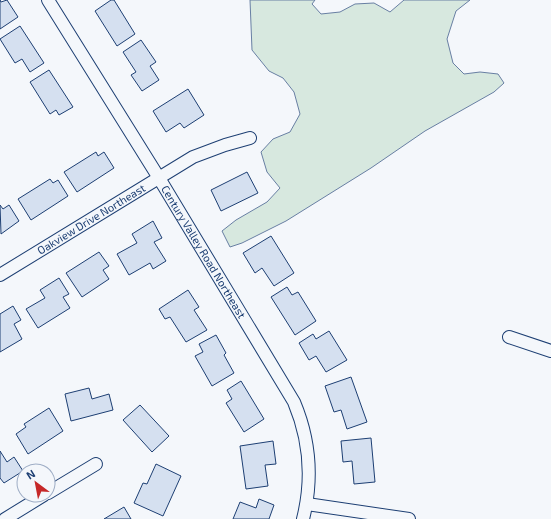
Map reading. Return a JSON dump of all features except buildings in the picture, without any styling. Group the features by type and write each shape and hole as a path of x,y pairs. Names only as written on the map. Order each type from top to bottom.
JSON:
{"street":[{"name":"Century Valley Road Northeast","path":"48,0 294,402 307,440 309,462 307,504 303,519"},
{"name":"Oakview Drive Northeast","path":"0,274 158,178 206,152 250,138"},
{"path":"508,336 551,351"},
{"path":"56,488 96,464"},
{"path":"5,519 31,503"},
{"path":"307,504 410,519"}],"shaded area":[{"path":"250,0 315,0 312,4 321,14 340,12 355,4 374,3 390,12 404,0 470,0 456,11 447,39 453,63 464,74 480,72 498,74 504,83 494,92 425,131 371,168 286,221 242,243 230,247 222,231 236,220 267,202 280,188 267,172 261,152 273,139 290,132 300,114 294,92 283,78 269,71 252,50"}]}
